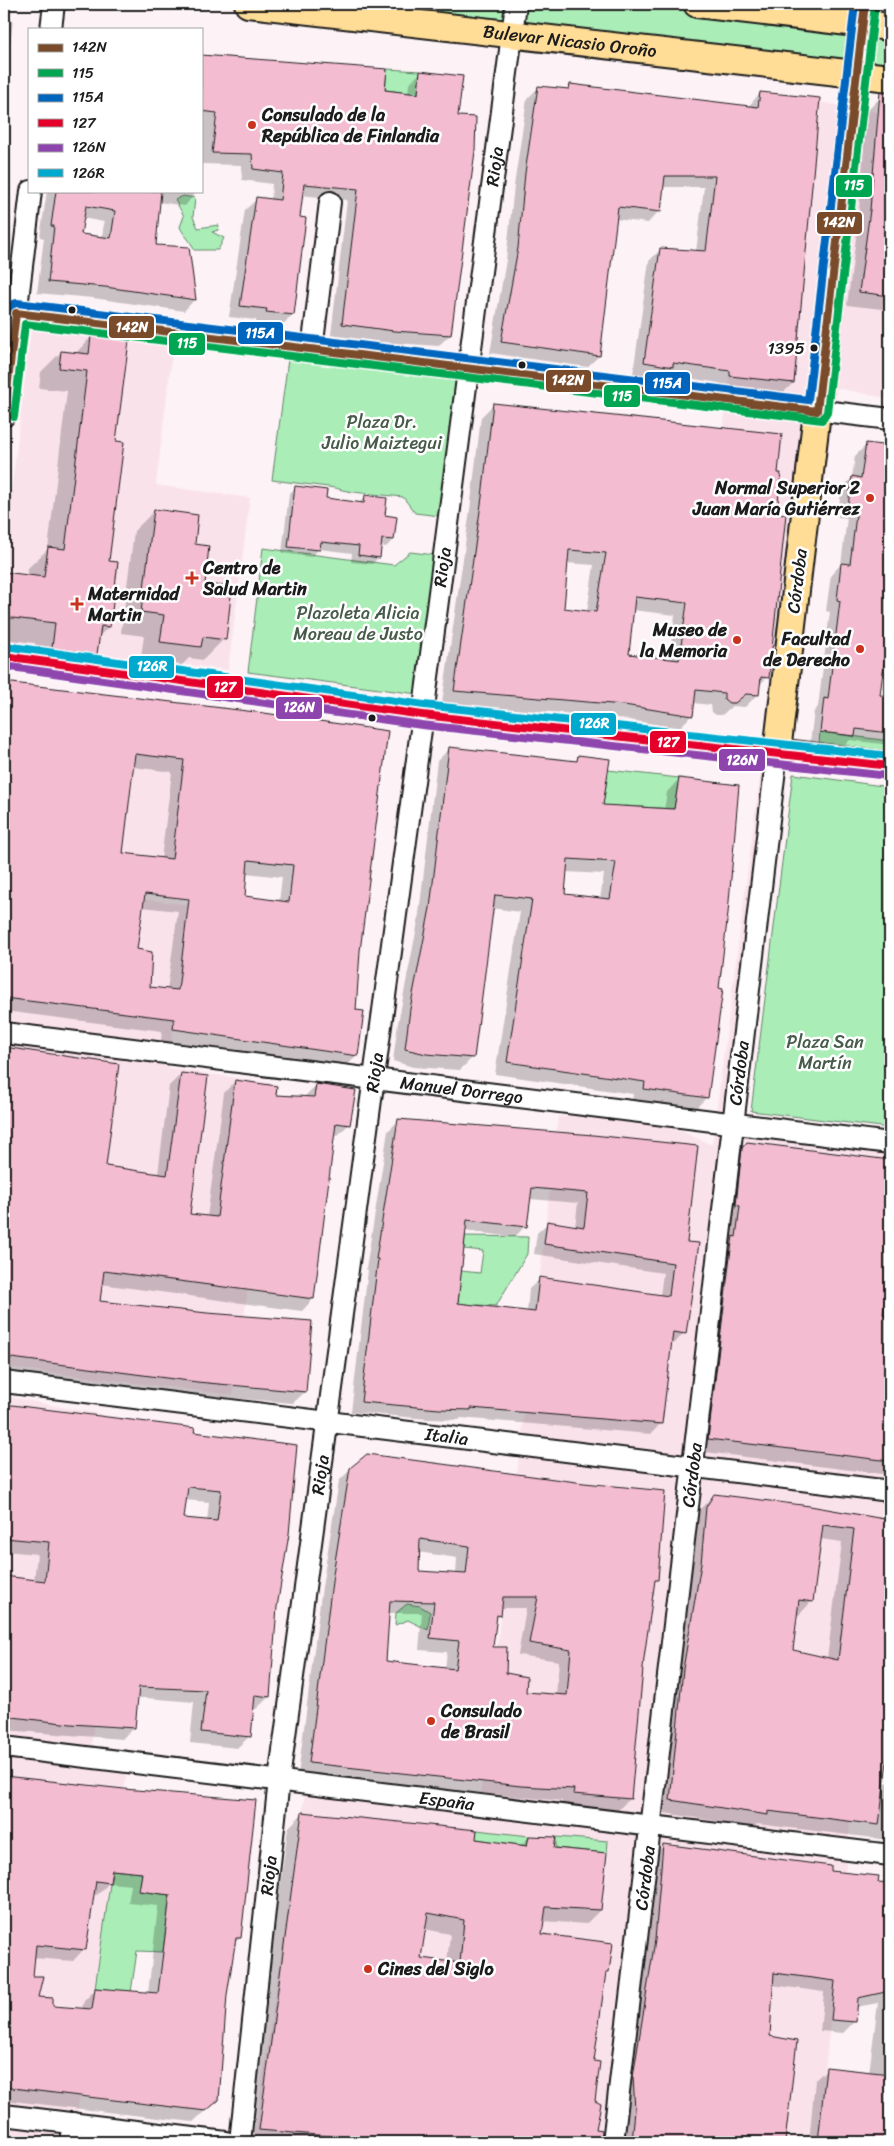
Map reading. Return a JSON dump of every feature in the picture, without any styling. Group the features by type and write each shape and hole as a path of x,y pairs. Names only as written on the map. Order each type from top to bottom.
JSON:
{"main road":[{"name":"Bulevar Nicasio Oroño","path":"248,4 890,78"},
{"path":"697,4 863,14 890,26"},
{"name":"Córdoba","path":"777,752 863,14"},
{"path":"777,752 890,766"}],"street":[{"path":"51,28 54,4"},
{"name":"Rioja","path":"240,2142 279,1780 423,715 516,4"},
{"path":"4,416 10,312 31,192"},
{"path":"312,350 330,202"},
{"path":"10,312 890,419"},
{"path":"4,656 423,715 777,752"},
{"name":"Córdoba","path":"613,2142 777,752"},
{"name":"Manuel Dorrego","path":"4,1033 890,1143"},
{"name":"Italia","path":"4,1382 890,1490"},
{"name":"España","path":"4,1747 890,1855"},
{"path":"4,2115 71,2133 226,2142"}],"shaded area":[{"path":"759,92 890,114 890,399 837,388 733,1123 890,1143 890,1429 818,2142 253,2142 308,1773 479,1805 558,1117 636,1111 712,1145 761,769 776,613 705,605"},
{"path":"31,329 173,346 156,485 250,498 228,670 4,642 4,551"},
{"path":"4,682 190,706 167,897 83,886 83,834 4,825"},
{"path":"4,881 189,905 168,1068 277,1084 233,1395 4,1367"},
{"path":"4,1396 130,1420 90,1757 126,1775 73,2142 4,2142"}],"green space":[{"path":"248,4 697,4 890,27 890,78"},
{"path":"387,69 420,71 418,94 385,90"},
{"path":"183,196 195,198 193,217 198,228 219,225 218,230 212,232 224,238 218,250 194,250 180,227 184,216 175,200"},
{"name":"Plaza Dr. Julio Maiztegui","path":"288,359 458,381 440,516 415,513 403,497 358,493 336,488 272,480"},
{"name":"Plazoleta Alicia Moreau de Justo","path":"263,548 394,565 410,552 435,555 418,694 248,672"},
{"path":"820,732 890,741 890,753 819,744"},
{"path":"608,770 679,778 674,809 624,806 616,860 595,861"},
{"name":"Plaza San Martín","path":"793,774 890,787 890,1128 751,1111"},
{"path":"465,1236 528,1237 527,1254 496,1306 478,1305 474,1345 458,1305 461,1271 480,1273 483,1251 464,1249"},
{"path":"407,1604 420,1606 430,1612 428,1630 408,1620 395,1625 396,1613"},
{"path":"477,1830 529,1836 527,1846 475,1839"},
{"path":"556,1837 608,1841 607,1853 556,1848"},
{"path":"112,1870 142,1873 140,1891 170,1895 163,1952 137,1951 131,1992 95,1988"}],"building":[{"path":"202,55 387,69 385,90 418,94 420,71 463,76 458,116 476,117 475,151 451,335 394,331 342,324 358,189 304,184 300,217 306,218 294,315 266,312 267,309 240,306 256,197 280,200 283,173 253,169 252,154 212,153 217,113 202,111"},
{"path":"570,84 758,107 760,92 820,98 794,383 730,376 730,371 673,363 673,367 644,362 660,248 706,251 715,176 665,176 661,212 618,207 600,356 501,342 518,248 525,173 538,86 569,89"},
{"path":"880,92 890,93 890,296 859,292 870,210"},
{"path":"56,192 161,192 156,245 189,247 196,300 105,287 48,282 54,226 51,226","holes":["86,206 115,211 111,238 81,234"]},
{"path":"91,336 129,341 116,441 124,442 109,561 118,562 110,627 101,626 97,654 52,648 55,623 4,617 4,572 44,577 48,547 65,549 87,371 59,368 61,351 89,354"},
{"path":"493,403 782,434 778,473 781,473 777,513 786,514 769,678 761,677 759,695 746,694 735,703 729,703 724,699 724,693 696,690 693,716 624,705 454,691 482,497","holes":["569,550 606,553 596,612 564,608","635,597 687,603 679,660 629,654"]},
{"name":"Facultad de Derecho","path":"866,443 890,446 890,618 880,695 890,696 890,733 856,729 855,736 820,732 824,698 828,699 840,601 837,600 841,563 850,564 857,507 848,506 852,476 861,478"},
{"path":"295,486 327,490 326,498 364,503 365,495 387,498 385,515 397,517 394,540 382,539 380,558 358,555 359,546 321,542 320,550 288,547"},
{"path":"154,509 198,515 195,544 209,546 205,584 232,587 226,640 203,637 201,647 160,642 164,615 141,612"},
{"path":"4,682 264,713 388,731 360,951 356,1010 364,1011 358,1056 173,1029 174,1019 4,998","holes":["135,754 184,760 172,859 123,853","248,860 293,865 289,902 245,896","145,894 189,899 178,990 150,987 152,952 137,949"]},
{"path":"449,747 577,761 578,755 610,759 603,805 674,809 679,778 739,785 728,913 719,988 723,989 708,1098 644,1089 645,1082 507,1062 532,899 495,895 474,1058 426,1054 405,1049 410,1009 430,908","holes":["568,859 616,862 610,899 565,894"]},
{"path":"4,1047 119,1064 106,1166 167,1175 181,1073 208,1076 190,1214 217,1217 235,1080 277,1086 276,1095 314,1097 316,1084 356,1090 350,1125 336,1123 314,1299 104,1271 100,1301 207,1313 312,1321 306,1392 197,1382 4,1357"},
{"path":"398,1119 593,1135 698,1146 687,1242 699,1243 686,1334 673,1332 662,1424 471,1408 471,1410 439,1409 361,1402 378,1259 376,1259","holes":["532,1188 588,1193 584,1227 547,1221 544,1244 673,1263 669,1296 539,1277 535,1312 458,1303 467,1220 527,1227"]},
{"path":"747,1142 890,1160 890,1269 883,1314 890,1316 890,1461 708,1439 730,1256 733,1236 736,1237 740,1206 736,1205 742,1148"},
{"path":"4,1404 195,1428 194,1432 297,1445 289,1534 277,1607 270,1697 255,1695 251,1737 201,1732 206,1690 139,1687 135,1728 71,1724 4,1716 4,1576 45,1581 49,1542 4,1538","holes":["188,1487 221,1490 217,1521 184,1518"]},
{"path":"367,1454 584,1483 665,1491 658,1580 655,1580 644,1658 631,1799 573,1794 574,1789 521,1786 309,1763 333,1574 350,1468","holes":["420,1539 469,1546 466,1574 419,1571","503,1597 538,1597 529,1643 571,1650 567,1695 526,1692 527,1677 506,1673 507,1647 493,1647 497,1615 501,1616","390,1601 434,1602 430,1638 459,1641 455,1669 386,1661"]},
{"path":"714,1494 810,1506 890,1520 890,1738 879,1825 768,1811 768,1815 670,1800 683,1669 701,1564 706,1507","holes":["823,1525 854,1529 838,1660 793,1650 799,1600 813,1602"]},
{"path":"4,1776 124,1789 256,1800 241,1938 236,1938 227,1995 219,2100 206,2111 4,2087","holes":["112,1870 142,1873 139,1891 170,1895 158,1993 95,1988 92,2009 53,2006 53,1998 38,1997 43,1976 33,1976 36,1945 86,1950 96,1881 110,1883"]},
{"path":"302,1812 477,1830 476,1839 527,1846 529,1836 556,1837 554,1848 607,1853 601,1910 546,1907 542,1934 613,1943 609,1972 606,1972 594,2061 600,2062 595,2101 601,2104 596,2129 602,2130 601,2142 377,2142 259,2130","holes":["428,1913 464,1920 460,1963 421,1958"]},
{"path":"663,1844 831,1866 831,1871 879,1876 878,1882 890,1883 890,1991 858,1998 856,2022 831,2020 835,1981 774,1973 770,2036 797,2041 785,2142 632,2142 635,2110 633,2077 655,1940"},
{"path":"826,2067 890,2074 890,2142 818,2142"}],"transit line":[{"name":"115A","path":"4,332 7,310 12,304 17,303 808,400 855,4"},
{"name":"142N","path":"4,416 16,313 817,411 865,4"},
{"name":"115","path":"14,417 25,324 822,420 827,412 875,5"},
{"name":"126R","path":"5,646 424,705 890,756"},
{"name":"127","path":"4,656 423,715 890,766"},
{"name":"126N","path":"4,666 422,725 889,776"}],"place":[{"name":"Consulado de la República de Finlandia","path":"252,125"},
{"name":"1395","path":"814,348"},
{"name":"Normal Superior 2 Juan María Gutiérrez","path":"870,498"},
{"name":"Centro de Salud Martin","path":"192,578"},
{"name":"Maternidad Martin","path":"77,604"},
{"name":"Museo de la Memoria","path":"737,640"},
{"name":"Facultad de Derecho","path":"860,649"},
{"name":"Consulado de Brasil","path":"431,1721"},
{"name":"Cines del Siglo","path":"368,1969"}]}
